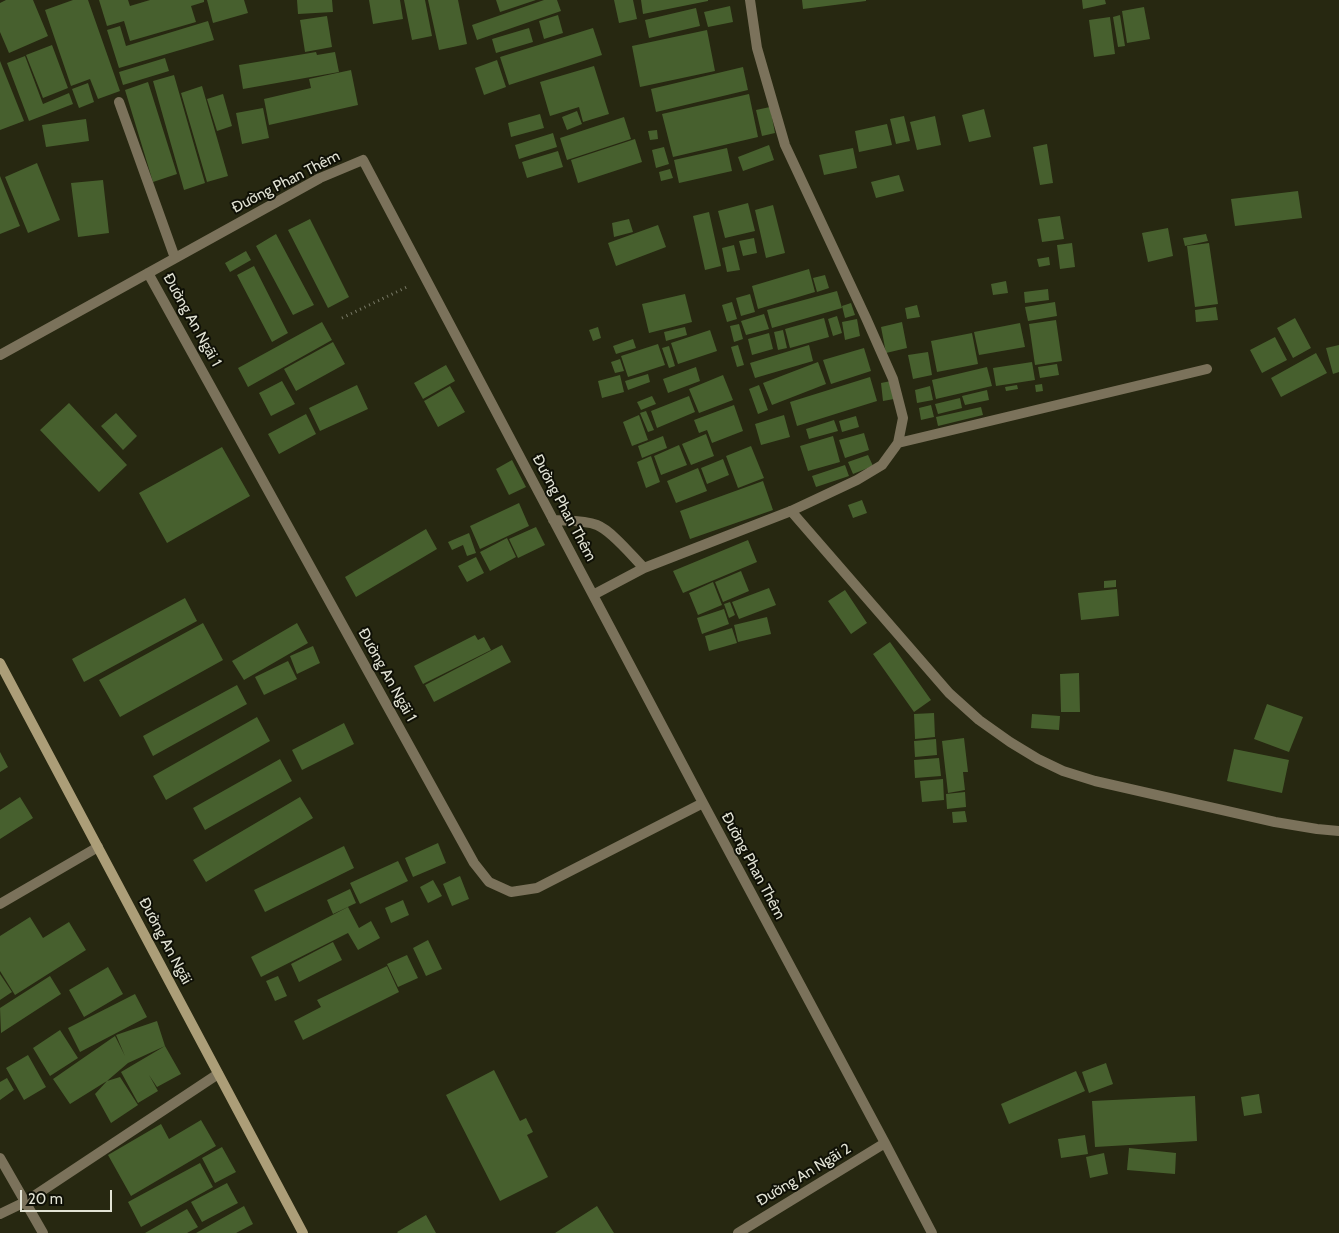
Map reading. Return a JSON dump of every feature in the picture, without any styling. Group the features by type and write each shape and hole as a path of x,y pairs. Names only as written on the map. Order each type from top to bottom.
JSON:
{"main road":[{"name":"Đường An Ngãi","path":"0,663 303,1233"}],"street":[{"path":"593,595 644,568 791,511 858,480 882,465 898,443 903,418 893,379 785,145 757,48 750,0"},
{"path":"119,102 175,258"},
{"name":"Đường Phan Thêm","path":"0,355 320,178 363,160 702,803 932,1233"},
{"name":"Đường An Ngãi 1","path":"148,273 474,863 489,882 511,892 537,888 702,803"},
{"path":"898,443 1207,369"},
{"path":"791,511 949,693 979,720 1038,759 1063,771 1095,782 1275,822 1339,831"},
{"path":"553,520 590,523 598,526 608,533 644,568"},
{"path":"0,904 98,847"},
{"path":"0,1214 25,1202 218,1074"},
{"name":"Đường An Ngãi 2","path":"738,1233 885,1143"},
{"path":"0,1158 43,1233"}],"path":[{"path":"342,318 426,278"}],"building":[{"path":"6,0 33,0 48,36 9,53 0,32 0,3"},
{"path":"73,0 88,0 120,91 98,99 90,79 71,86 45,10"},
{"path":"99,0 128,0 130,6 150,0 204,0 204,2 191,6 196,22 130,41 124,21 107,26"},
{"path":"207,0 244,0 248,13 213,23"},
{"path":"297,0 332,0 333,12 298,14"},
{"path":"369,0 400,0 403,19 373,24"},
{"path":"404,0 425,0 432,36 412,40"},
{"path":"428,0 458,0 467,44 439,50"},
{"path":"496,0 536,0 500,12"},
{"path":"544,0 557,0 561,11 477,40 472,25"},
{"path":"614,0 633,0 637,19 619,23"},
{"path":"641,0 708,0 708,1 643,14"},
{"path":"802,0 866,0 866,1 803,9"},
{"path":"1082,0 1105,0 1106,4 1083,9"},
{"path":"730,6 733,22 708,27 704,12"},
{"path":"1144,7 1150,39 1127,43 1122,11"},
{"path":"696,8 700,26 649,38 645,20"},
{"path":"558,15 563,33 544,39 539,21"},
{"path":"1120,15 1125,46 1118,47 1113,17"},
{"path":"327,16 332,47 305,52 300,20"},
{"path":"1110,17 1115,54 1094,57 1089,20"},
{"path":"208,21 214,40 119,68 107,30 120,26 126,46"},
{"path":"529,28 533,42 496,53 492,39"},
{"path":"593,28 602,55 509,85 500,57"},
{"path":"707,30 715,71 640,87 632,46"},
{"path":"52,45 68,88 43,98 26,55"},
{"path":"316,52 317,55 335,52 339,72 243,89 239,65"},
{"path":"25,56 43,104 69,93 73,104 29,121 7,63"},
{"path":"165,58 169,71 123,85 119,72"},
{"path":"497,60 506,87 484,95 475,68"},
{"path":"0,61 24,121 0,130"},
{"path":"594,66 609,114 583,122 579,107 550,116 540,82"},
{"path":"743,67 748,90 656,112 651,89"},
{"path":"351,70 358,105 269,125 264,99 311,88 309,79"},
{"path":"174,75 205,183 184,190 153,81"},
{"path":"148,82 177,174 153,182 125,90"},
{"path":"88,83 94,102 79,108 72,89"},
{"path":"202,86 228,176 207,182 181,93"},
{"path":"223,94 232,126 217,131 207,99"},
{"path":"749,94 758,137 673,157 662,114"},
{"path":"770,107 775,133 762,136 756,110"},
{"path":"263,108 269,138 242,144 236,113"},
{"path":"984,109 991,137 969,142 962,115"},
{"path":"577,111 582,124 567,130 562,117"},
{"path":"540,114 544,128 511,137 508,123"},
{"path":"904,116 910,141 896,144 890,119"},
{"path":"935,116 941,145 917,150 910,122"},
{"path":"624,117 631,139 567,160 560,138"},
{"path":"86,119 89,141 46,147 42,125"},
{"path":"887,124 892,145 859,152 855,131"},
{"path":"657,130 658,139 650,140 648,131"},
{"path":"553,133 557,147 519,159 515,145"},
{"path":"635,139 642,162 578,183 571,160"},
{"path":"1047,144 1053,183 1040,185 1033,147"},
{"path":"769,145 774,160 743,171 738,157"},
{"path":"664,147 669,164 656,168 652,150"},
{"path":"727,148 732,171 679,183 674,160"},
{"path":"853,148 857,168 824,175 819,155"},
{"path":"558,151 563,167 527,178 522,162"},
{"path":"37,163 60,220 28,233 5,177"},
{"path":"670,169 673,178 661,181 659,172"},
{"path":"899,175 904,191 876,198 871,182"},
{"path":"0,176 20,226 0,234"},
{"path":"103,180 109,233 78,237 71,183"},
{"path":"1298,191 1302,218 1235,226 1231,199"},
{"path":"748,203 755,231 725,238 718,211"},
{"path":"773,205 785,253 766,258 755,210"},
{"path":"709,212 721,266 705,270 693,216"},
{"path":"1060,216 1064,239 1042,242 1038,219"},
{"path":"310,219 349,297 328,308 288,230"},
{"path":"629,219 633,232 614,237 612,223"},
{"path":"658,225 666,247 616,266 608,243"},
{"path":"1168,228 1173,256 1148,262 1142,233"},
{"path":"276,234 314,305 293,315 256,246"},
{"path":"1206,234 1208,241 1185,246 1183,238"},
{"path":"754,238 757,253 743,256 739,241"},
{"path":"1072,243 1075,267 1060,269 1057,245"},
{"path":"1209,243 1218,304 1195,307 1187,246"},
{"path":"734,245 740,270 727,272 722,248"},
{"path":"246,251 251,260 230,272 225,263"},
{"path":"1049,257 1050,265 1039,267 1037,259"},
{"path":"254,266 288,333 272,342 237,275"},
{"path":"809,269 815,292 758,309 752,286"},
{"path":"825,275 829,288 817,292 813,278"},
{"path":"1006,281 1008,293 993,295 991,284"},
{"path":"1048,289 1049,300 1025,303 1024,292"},
{"path":"837,291 842,308 772,328 767,310"},
{"path":"685,294 692,322 649,333 642,304"},
{"path":"750,294 755,312 741,316 736,298"},
{"path":"732,302 737,319 727,322 722,305"},
{"path":"1055,302 1057,316 1028,321 1025,307"},
{"path":"851,303 855,315 845,318 842,306"},
{"path":"917,305 920,317 907,319 905,308"},
{"path":"1216,307 1218,320 1196,322 1195,310"},
{"path":"764,314 769,329 746,335 741,321"},
{"path":"837,316 842,333 833,336 828,319"},
{"path":"824,318 829,337 790,348 785,329"},
{"path":"1295,318 1311,348 1293,358 1277,328"},
{"path":"857,319 860,336 845,340 842,322"},
{"path":"1056,320 1062,361 1035,365 1029,324"},
{"path":"322,322 332,340 248,387 238,368"},
{"path":"902,322 907,348 886,353 881,327"},
{"path":"1020,323 1025,347 979,355 974,332"},
{"path":"739,324 743,339 734,342 730,326"},
{"path":"598,327 601,338 593,341 589,330"},
{"path":"685,327 687,335 666,341 664,332"},
{"path":"710,330 717,351 678,364 671,343"},
{"path":"783,330 787,348 778,350 774,332"},
{"path":"769,333 773,349 752,355 748,339"},
{"path":"972,333 978,364 937,372 931,341"},
{"path":"1275,337 1287,360 1262,373 1250,350"},
{"path":"633,339 636,348 616,354 613,346"},
{"path":"333,342 345,364 296,391 284,369"},
{"path":"658,344 665,365 628,377 621,356"},
{"path":"738,345 744,365 737,367 731,347"},
{"path":"809,345 813,361 755,378 750,363"},
{"path":"1339,345 1339,372 1333,374 1326,348"},
{"path":"669,346 675,366 669,368 662,348"},
{"path":"864,348 871,371 831,384 823,360"},
{"path":"928,352 932,375 913,379 908,355"},
{"path":"1316,353 1327,373 1281,397 1271,378"},
{"path":"620,359 624,371 615,373 611,362"},
{"path":"818,362 826,384 772,405 763,383"},
{"path":"1032,362 1035,380 996,386 993,368"},
{"path":"1057,364 1059,375 1040,378 1038,367"},
{"path":"446,365 455,381 423,399 414,383"},
{"path":"696,367 700,381 668,393 663,379"},
{"path":"987,367 992,386 936,399 932,380"},
{"path":"648,374 650,382 628,390 625,381"},
{"path":"620,375 624,392 602,398 598,381"},
{"path":"723,375 733,400 699,413 689,389"},
{"path":"870,377 877,401 797,426 790,402"},
{"path":"282,381 295,404 271,416 259,393"},
{"path":"891,381 894,399 883,401 881,383"},
{"path":"1042,384 1043,391 1036,392 1035,385"},
{"path":"357,385 368,409 320,431 309,408"},
{"path":"759,385 768,410 758,414 749,389"},
{"path":"1017,385 1018,389 1006,391 1005,387"},
{"path":"450,386 465,412 438,427 424,401"},
{"path":"930,386 933,400 917,403 915,390"},
{"path":"987,390 989,400 965,405 962,396"},
{"path":"652,396 656,404 641,410 637,402"},
{"path":"689,396 695,412 657,428 651,411"},
{"path":"960,398 962,408 938,414 935,404"},
{"path":"69,403 127,465 99,492 40,430"},
{"path":"734,405 743,431 712,443 707,430 699,433 694,420"},
{"path":"931,405 934,417 921,420 919,408"},
{"path":"981,407 983,415 938,426 936,417"},
{"path":"646,411 654,430 648,432 640,413"},
{"path":"116,413 137,436 123,450 101,426"},
{"path":"306,414 316,434 279,454 268,434"},
{"path":"639,415 648,440 632,446 623,422"},
{"path":"784,415 790,437 761,445 755,424"},
{"path":"856,416 859,427 842,432 839,421"},
{"path":"834,420 838,431 809,439 806,429"},
{"path":"864,433 869,450 845,458 839,440"},
{"path":"706,434 714,456 691,465 682,444"},
{"path":"663,436 667,448 642,458 638,446"},
{"path":"833,436 840,462 808,471 800,446"},
{"path":"679,445 687,465 661,475 654,456"},
{"path":"751,446 764,478 738,488 726,456"},
{"path":"222,447 250,496 167,543 139,493"},
{"path":"868,455 873,466 853,474 848,462"},
{"path":"651,456 660,482 646,488 637,462"},
{"path":"723,459 729,475 707,484 701,468"},
{"path":"512,460 526,487 509,495 496,469"},
{"path":"845,465 849,476 816,487 812,476"},
{"path":"698,468 707,491 676,503 667,481"},
{"path":"763,481 773,510 690,539 680,511"},
{"path":"862,500 867,513 853,518 848,505"},
{"path":"519,503 529,526 480,549 470,526"},
{"path":"536,527 545,545 518,558 509,539"},
{"path":"426,529 437,549 356,597 345,577"},
{"path":"469,533 476,553 467,556 463,545 452,550 448,542"},
{"path":"507,538 516,557 490,571 480,552"},
{"path":"748,540 757,562 683,593 673,571"},
{"path":"476,557 484,573 467,582 458,566"},
{"path":"741,571 749,591 723,602 715,582"},
{"path":"1116,580 1116,587 1104,588 1104,581"},
{"path":"713,582 722,605 698,615 689,593"},
{"path":"769,588 776,605 739,619 732,602"},
{"path":"1117,589 1119,616 1081,620 1078,593"},
{"path":"845,590 867,623 851,634 828,601"},
{"path":"185,598 197,621 84,682 72,659"},
{"path":"730,602 735,615 729,618 724,604"},
{"path":"724,609 729,624 702,634 697,618"},
{"path":"767,617 771,634 738,642 734,625"},
{"path":"203,623 223,660 120,717 99,680"},
{"path":"297,623 308,643 244,680 232,661"},
{"path":"732,628 737,643 709,651 705,636"},
{"path":"475,635 478,640 484,637 491,650 423,684 414,666"},
{"path":"890,642 931,700 914,712 873,654"},
{"path":"502,645 511,662 434,702 425,685"},
{"path":"313,646 320,663 297,674 290,656"},
{"path":"288,661 297,679 264,695 255,677"},
{"path":"1079,673 1080,712 1061,712 1060,674"},
{"path":"237,685 247,704 153,756 143,736"},
{"path":"1267,704 1303,717 1289,752 1254,739"},
{"path":"934,713 935,737 915,739 914,714"},
{"path":"1032,714 1060,716 1059,730 1031,728"},
{"path":"257,717 270,741 166,800 153,776"},
{"path":"344,723 354,744 302,770 292,750"},
{"path":"964,738 968,772 963,772 965,790 948,793 942,741"},
{"path":"936,739 937,755 915,757 914,741"},
{"path":"1234,749 1289,760 1282,793 1227,781"},
{"path":"0,752 8,767 0,772"},
{"path":"939,758 941,776 915,778 914,760"},
{"path":"280,759 292,781 205,830 193,808"},
{"path":"943,779 944,800 922,802 920,781"},
{"path":"965,792 966,807 947,809 946,794"},
{"path":"20,797 33,818 0,839 0,810"},
{"path":"300,797 313,818 206,882 193,860"},
{"path":"965,811 967,822 953,823 952,812"},
{"path":"438,843 446,863 413,877 405,858"},
{"path":"344,846 354,868 265,912 254,890"},
{"path":"398,861 408,881 360,904 350,883"},
{"path":"460,876 469,899 452,906 443,884"},
{"path":"433,880 442,896 428,903 420,887"},
{"path":"350,889 356,903 333,914 327,900"},
{"path":"403,900 409,915 391,923 385,908"},
{"path":"348,907 359,928 371,921 380,938 358,950 348,933 261,977 251,957"},
{"path":"30,917 43,938 69,922 86,950 15,995 0,971 0,936"},
{"path":"428,940 442,969 426,976 413,948"},
{"path":"333,942 342,960 299,982 291,964"},
{"path":"407,955 418,978 398,987 387,964"},
{"path":"387,966 399,992 303,1040 294,1021 321,1007 317,1000"},
{"path":"108,967 123,994 84,1017 69,990"},
{"path":"0,974 12,992 0,1000"},
{"path":"50,976 61,994 1,1033 0,1008"},
{"path":"278,976 287,996 275,1001 266,981"},
{"path":"135,994 147,1017 80,1052 68,1028"},
{"path":"157,1021 165,1046 128,1063 107,1081 70,1104 53,1079 115,1036 125,1056 116,1035"},
{"path":"60,1030 78,1058 50,1076 33,1048"},
{"path":"165,1046 181,1074 157,1087 149,1075 158,1091 138,1103 121,1072"},
{"path":"28,1055 46,1087 24,1100 6,1068"},
{"path":"1106,1063 1113,1084 1089,1093 1082,1072"},
{"path":"494,1070 520,1121 526,1118 533,1132 527,1135 548,1177 500,1201 446,1095"},
{"path":"1076,1071 1085,1091 1009,1124 1001,1104"},
{"path":"120,1077 138,1105 111,1123 95,1094 107,1081"},
{"path":"7,1078 14,1090 0,1100 0,1082"},
{"path":"1259,1094 1262,1113 1244,1116 1241,1097"},
{"path":"1195,1096 1197,1141 1095,1147 1092,1101"},
{"path":"201,1120 216,1146 131,1196 108,1155 161,1124 169,1139"},
{"path":"1085,1135 1088,1154 1061,1158 1058,1139"},
{"path":"222,1147 236,1172 215,1183 202,1158"},
{"path":"1129,1148 1176,1153 1175,1174 1127,1170"},
{"path":"1104,1153 1108,1174 1090,1178 1086,1157"},
{"path":"200,1163 213,1187 141,1227 128,1202"},
{"path":"227,1183 238,1203 202,1222 191,1202"},
{"path":"244,1206 253,1224 236,1233 196,1233"},
{"path":"597,1206 614,1233 555,1233"},
{"path":"187,1209 198,1227 187,1233 145,1233"},
{"path":"426,1215 436,1233 397,1232"}]}
